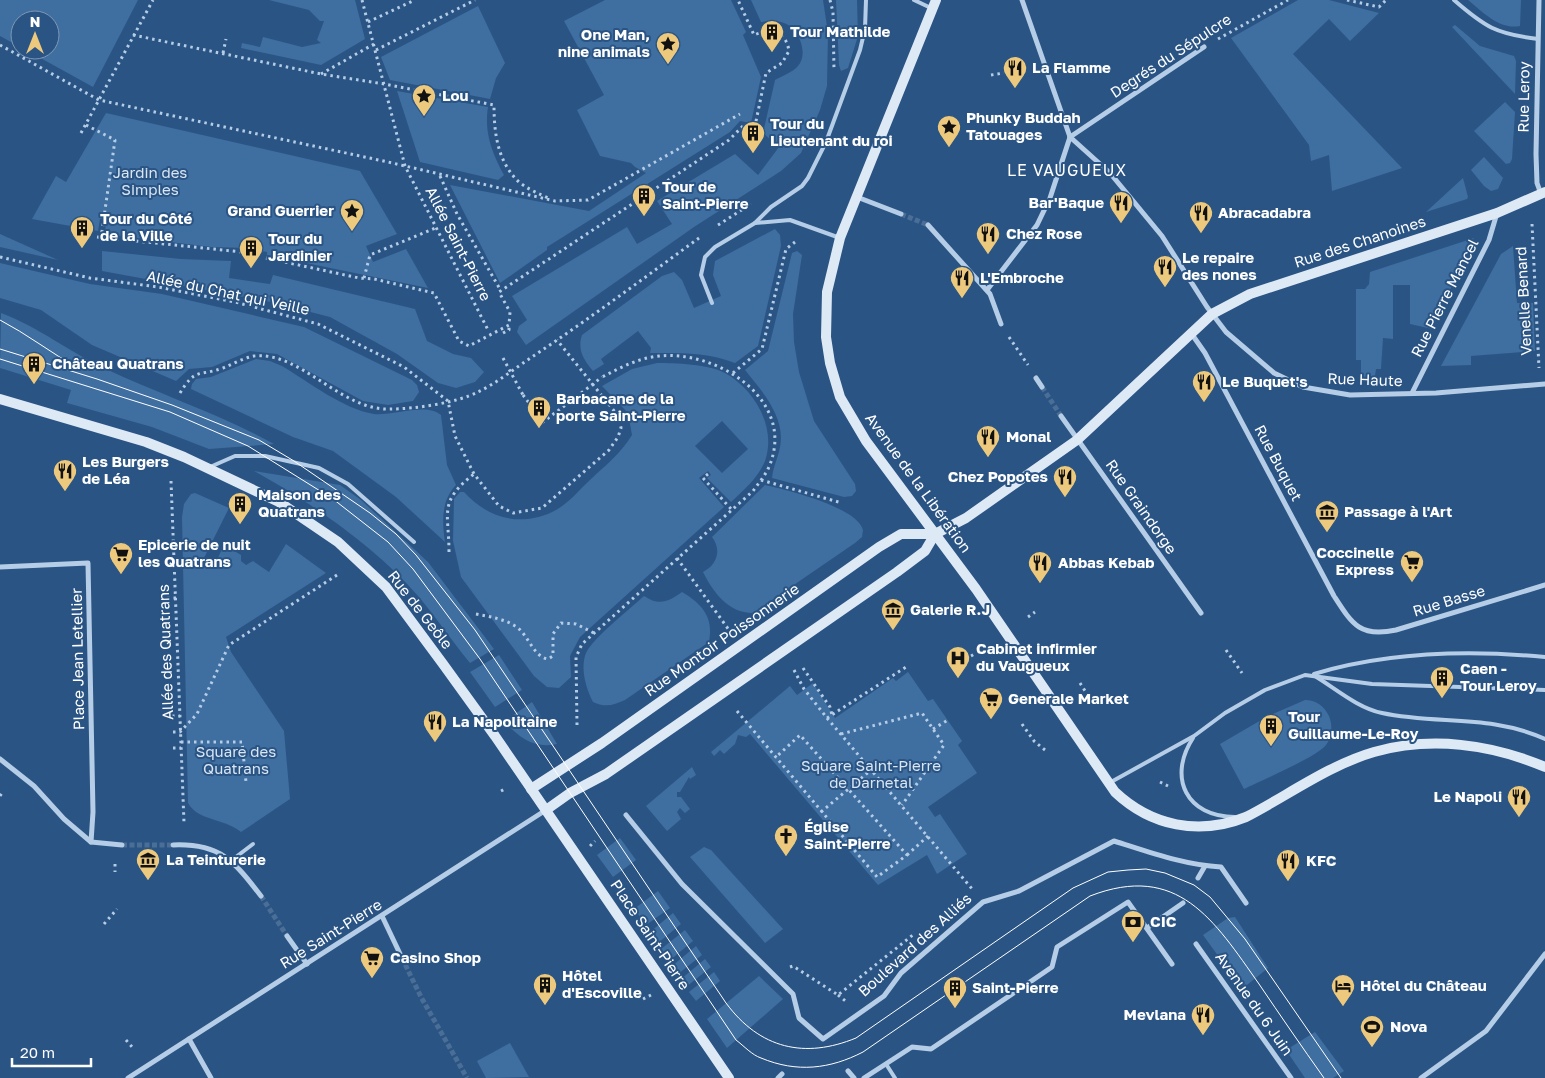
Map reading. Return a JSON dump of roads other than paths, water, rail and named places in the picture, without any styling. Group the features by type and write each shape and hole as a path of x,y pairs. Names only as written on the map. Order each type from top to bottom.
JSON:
{"main road":[{"name":"Avenue de la Libération","path":"934,4 840,238 827,292 825,316 826,337 835,381 840,397 866,441 976,589 1108,783"},
{"name":"Rue des Chanoines","path":"1191,332 1212,314 1250,294 1497,213 1543,193"},
{"name":"Rue Montoir Poissonnerie","path":"531,789 602,743 879,547 902,534 935,534 966,518 1077,440 1191,332"},
{"name":"Rue de Geôle","path":"0,399 146,442 208,468 279,502 338,542 386,587 476,709 546,810"},
{"name":"Rue Montoir Poissonnerie","path":"546,810 606,774 897,572 925,551 935,534"},
{"path":"1108,783 1131,805 1145,815 1170,824 1211,826 1230,823 1246,817 1340,766 1374,752 1404,746 1446,744 1477,746 1520,757 1545,767"},
{"name":"Place Saint-Pierre","path":"546,810 730,1078"}],"street":[{"path":"987,290 1037,225 1050,198 1070,137 1022,0"},
{"name":"Rue Leroy","path":"1539,0 1536,161 1537,183 1543,193"},
{"name":"Degrés du Sépulcre","path":"1070,137 1204,46"},
{"name":"Rue Haute","path":"1070,137 1110,173 1162,236 1212,314 1226,332 1274,372 1303,387 1350,395 1545,384"},
{"path":"856,196 901,214"},
{"name":"Rue Pierre Mancel","path":"1412,393 1489,240 1497,213"},
{"path":"928,225 987,290 994,300 1001,324"},
{"name":"Rue Buquet","path":"1191,332 1205,353 1334,596 1351,622 1360,629"},
{"path":"1036,378 1042,387"},
{"name":"Rue Graindorge","path":"1061,416 1200,614"},
{"name":"Place Jean Letellier","path":"0,567 88,563 94,812 90,842"},
{"name":"Rue Basse","path":"1360,629 1385,632 1396,630 1545,585"},
{"path":"0,759 34,786 64,820 90,842 122,845"},
{"name":"Rue Saint-Pierre","path":"128,1078 546,810"},
{"name":"Boulevard des Alliés","path":"626,815 682,884 793,994 799,1018 823,1039 884,996 901,973 983,902 1019,891 1114,841 1156,855 1204,866"},
{"path":"173,845 192,845 212,849 234,862 261,896"},
{"path":"1198,878 1204,866 1221,867 1246,903"},
{"path":"864,1078 912,1047 931,1049 1052,967 1057,947 1128,902 1172,964"},
{"path":"1147,928 1183,903"},
{"path":"382,916 402,958"},
{"path":"287,936 307,964"},
{"name":"Avenue du 6 Juin","path":"1196,944 1291,1078"},
{"path":"1421,1078 1486,1031 1545,954"},
{"path":"189,1039 211,1078"},
{"path":"848,1071 854,1078"}],"lane":[{"path":"712,303 701,275 705,256 715,247 755,222 771,207 802,186 808,178 826,142 860,50 865,29 866,0"},
{"path":"914,0 934,4"},
{"path":"1454,0 1489,28 1505,35 1538,39"},
{"path":"755,222 790,220 840,238"},
{"path":"208,468 235,456 265,456 319,468 348,484 414,542"},
{"path":"1313,675 1345,665 1438,655 1517,654 1545,657"},
{"path":"1108,783 1194,736 1225,713 1265,690 1297,676 1313,675 1372,684 1545,690"},
{"path":"1313,675 1361,705 1378,712 1473,721 1517,728 1545,739"},
{"path":"1194,736 1186,748 1180,770 1184,788 1190,798 1212,812 1226,817 1246,817"},
{"path":"234,862 253,844"},
{"path":"886,1064 895,1078"}],"tunnel":[{"path":"901,214 928,225"},
{"path":"1042,387 1061,416"},
{"path":"122,845 173,845"},
{"path":"261,896 287,936"},
{"path":"402,958 421,997 467,1078"}],"tram line":[{"path":"0,320 78,368"},
{"path":"0,349 97,379 172,405 259,440 294,461 370,513 396,534 416,555 475,630 726,1003 739,1019 753,1031 769,1040 785,1046 819,1048 856,1038 1073,888 1108,872 1146,869 1165,873 1194,885 1210,897 1245,939 1341,1078"},
{"path":"0,359 170,412 248,446 333,499 388,542 413,569 480,659 736,1040 758,1057 774,1063 800,1067 826,1065 851,1058 863,1052 1090,896 1121,887 1147,886 1170,892 1191,903 1209,919 1242,960 1324,1078"}],"place":[{"name":"Tour Mathilde","path":"772,53"},
{"name":"One Man, nine animals","path":"668,65"},
{"name":"La Flamme","path":"1015,89"},
{"name":"Lou","path":"424,117"},
{"name":"Phunky Buddah Tatouages","path":"949,148"},
{"name":"Tour du Lieutenant du roi","path":"753,154"},
{"name":"Tour de Saint-Pierre","path":"644,217"},
{"name":"Bar'Baque","path":"1121,224"},
{"name":"Grand Guerrier","path":"352,232"},
{"name":"Abracadabra","path":"1201,234"},
{"name":"Tour du Côté de la Ville","path":"82,249"},
{"name":"Chez Rose","path":"988,255"},
{"name":"Tour du Jardinier","path":"251,269"},
{"name":"Le repaire des nones","path":"1165,288"},
{"name":"L'Embroche","path":"962,299"},
{"name":"Château Quatrans","path":"34,385"},
{"name":"Le Buquet's","path":"1204,403"},
{"name":"Barbacane de la porte Saint-Pierre","path":"539,429"},
{"name":"Monal","path":"988,458"},
{"name":"Les Burgers de Léa","path":"65,492"},
{"name":"Chez Popotes","path":"1065,498"},
{"name":"Maison des Quatrans","path":"240,525"},
{"name":"Passage à l'Art","path":"1327,533"},
{"name":"Epicerie de nuit les Quatrans","path":"121,575"},
{"name":"Coccinelle Express","path":"1412,583"},
{"name":"Abbas Kebab","path":"1040,584"},
{"name":"Galerie R.J","path":"893,631"},
{"name":"Cabinet infirmier du Vaugueux","path":"958,679"},
{"name":"Caen - Tour Leroy","path":"1442,699"},
{"name":"Generale Market","path":"991,720"},
{"name":"La Napolitaine","path":"435,743"},
{"name":"Tour Guillaume-Le-Roy","path":"1271,747"},
{"name":"Le Napoli","path":"1519,818"},
{"name":"Église Saint-Pierre","path":"786,857"},
{"name":"La Teinturerie","path":"148,881"},
{"name":"KFC","path":"1288,882"},
{"name":"CIC","path":"1133,943"},
{"name":"Casino Shop","path":"372,979"},
{"name":"Hôtel d'Escoville","path":"545,1006"},
{"name":"Hôtel du Château","path":"1343,1007"},
{"name":"Saint-Pierre","path":"955,1009"},
{"name":"Mevlana","path":"1203,1036"},
{"name":"Nova","path":"1372,1048"}],"district":[{"name":"LE VAUGUEUX","path":"1067,170"}],"park label":[{"name":"Jardin des Simples","path":"150,182"},
{"name":"Square des Quatrans","path":"236,760"},
{"name":"Square Saint-Pierre de Darnetal","path":"871,774"}]}
